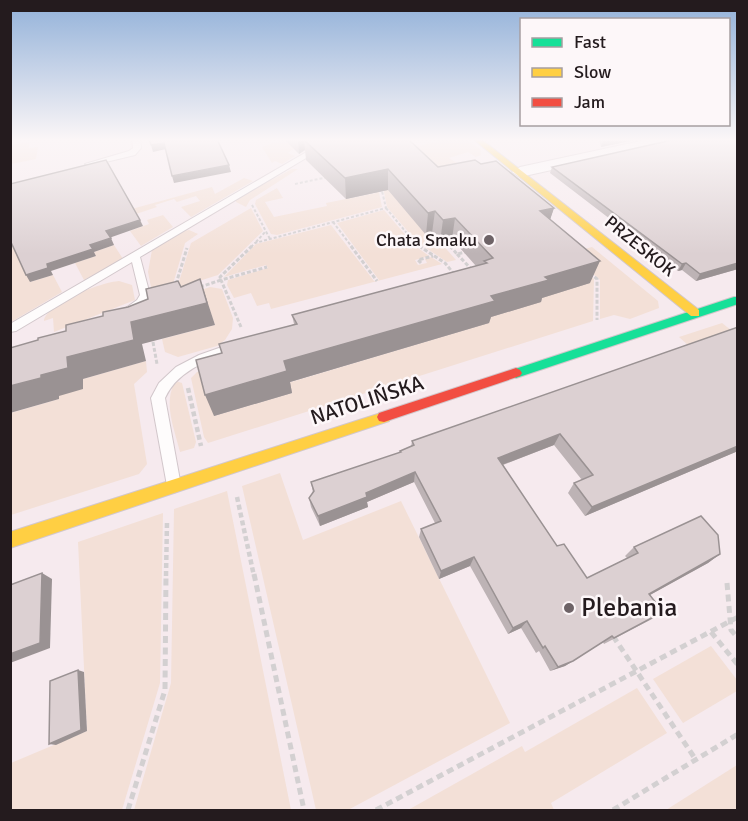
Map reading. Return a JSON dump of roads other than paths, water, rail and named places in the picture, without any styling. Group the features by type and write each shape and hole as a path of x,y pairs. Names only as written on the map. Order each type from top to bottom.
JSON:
{"street":[{"name":"PRZESKOK","path":"526,177 695,314"},
{"name":"NATOLIŃSKA","path":"10,540 738,300"}],"lane":[{"path":"12,328 268,177"},
{"path":"113,316 134,308 145,299 135,255"},
{"path":"173,486 158,398 161,388 175,372 247,342"}],"place":[{"name":"Chata Smaku","path":"489,240"},
{"name":"Plebania","path":"569,608"}]}
